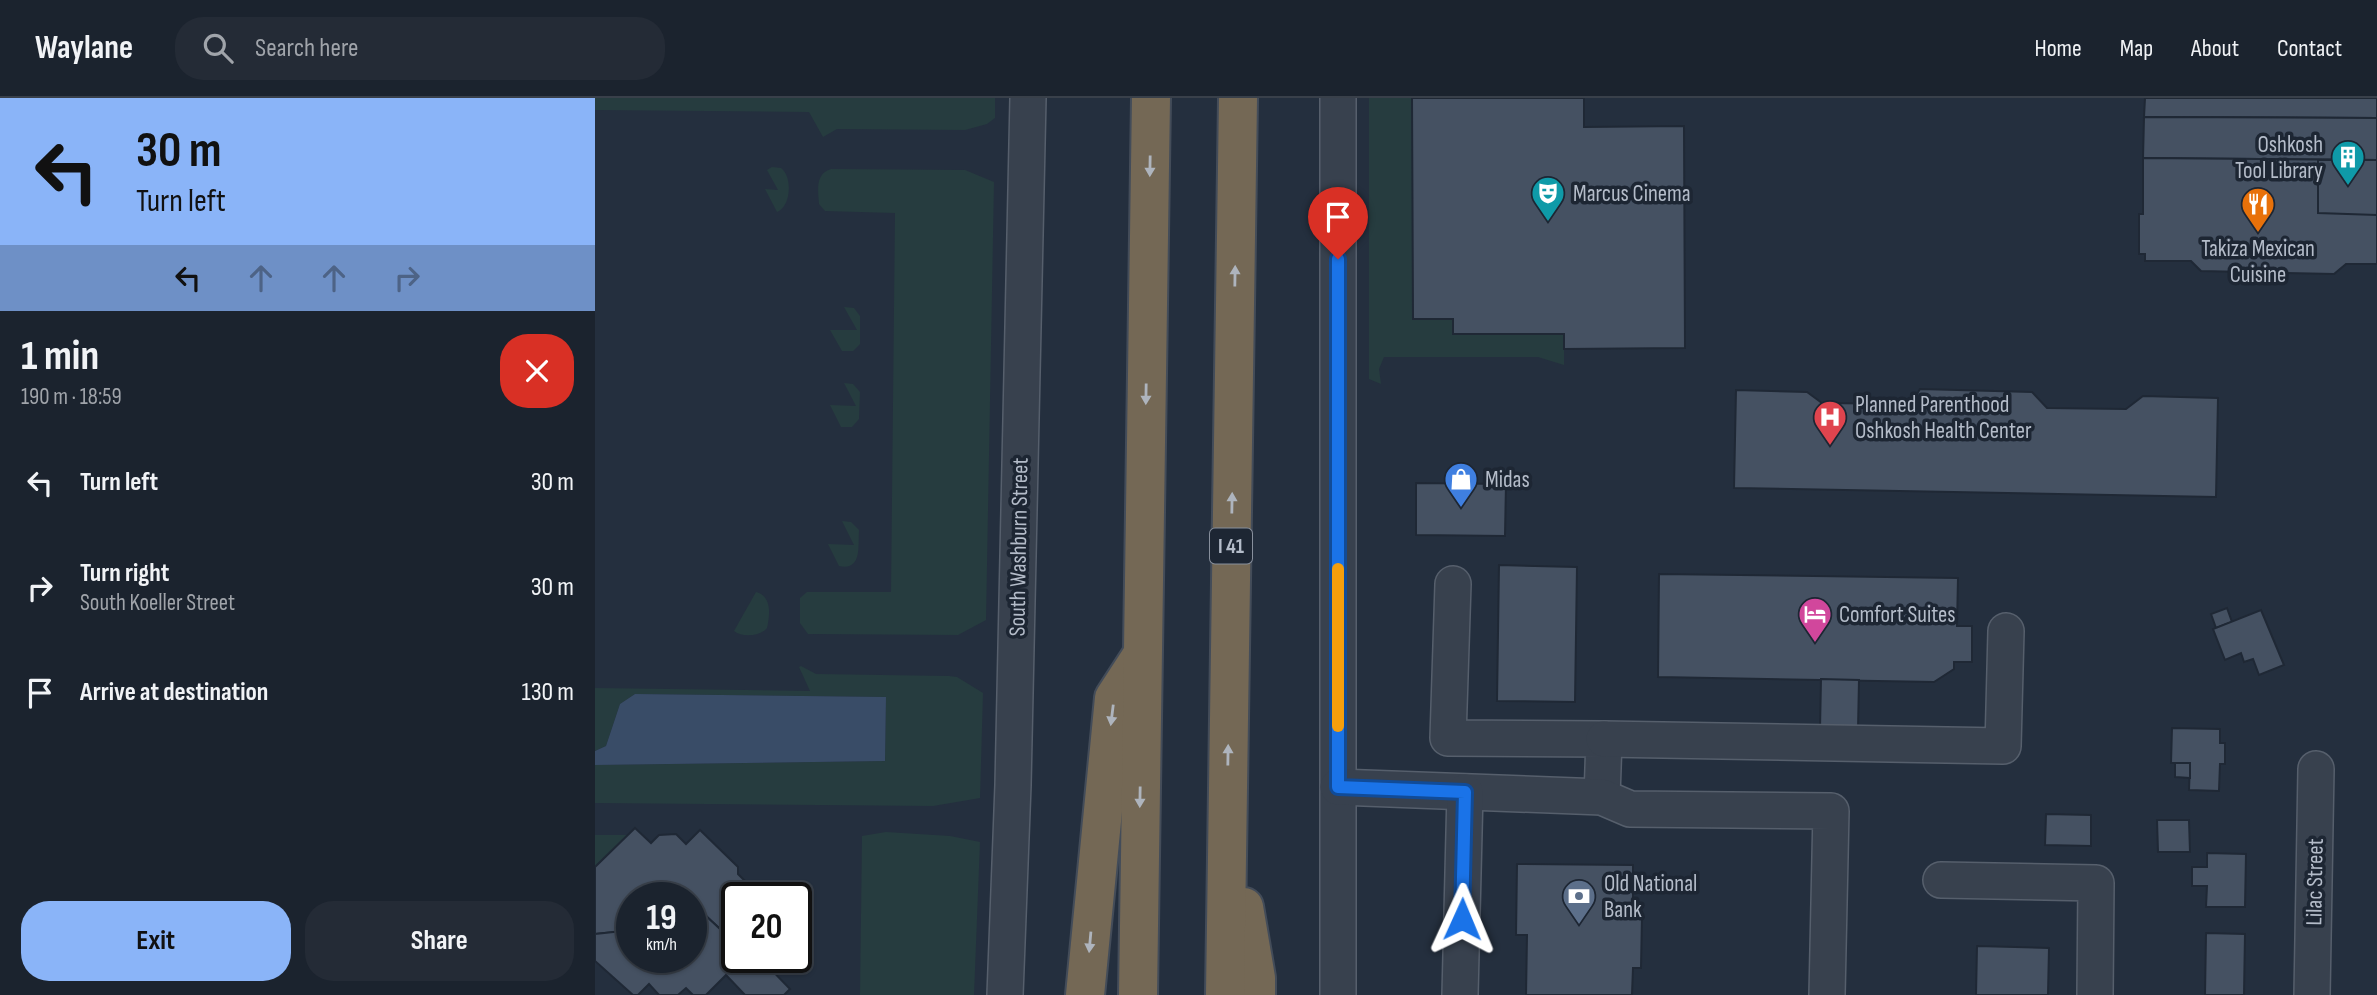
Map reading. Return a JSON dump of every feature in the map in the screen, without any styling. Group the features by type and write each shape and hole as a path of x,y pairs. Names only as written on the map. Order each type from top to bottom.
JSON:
{"highway":[{"path":"1138,995 1151,98"},
{"name":"I 41","path":"1225,995 1238,98"},
{"path":"1085,995 1114,698 1142,655"},
{"path":"1227,813 1256,978 1256,995"}],"street":[{"name":"South Washburn Street","path":"1005,995 1013,797 1028,98"},
{"path":"1338,98 1338,995"},
{"path":"1453,584 1448,738 2003,746 2007,631"},
{"path":"1602,797 1604,739"},
{"name":"Lilac Street","path":"2312,995 2316,769"},
{"path":"1338,787 1602,797 1630,809 1831,811 1827,995"},
{"path":"1460,995 1465,792"},
{"path":"1941,880 2096,883 2095,995"}],"green space":[{"path":"595,98 995,98 995,118 987,124 965,130 837,129 823,137 809,112 595,110"},
{"path":"1369,98 1412,98 1413,319 1453,319 1453,334 1564,334 1564,365 1538,357 1384,357 1379,369 1381,384 1369,379"},
{"path":"772,167 781,168 785,172 789,185 788,198 777,212 765,189 778,190 767,170"},
{"path":"831,169 965,170 994,182 986,620 958,635 808,634 800,623 800,598 807,592 891,592 895,213 825,211 819,204 819,183 822,175"},
{"path":"844,307 854,308 860,316 860,344 853,351 842,351 830,330 857,330"},
{"path":"844,383 853,384 860,392 859,419 852,427 841,427 830,405 856,406"},
{"path":"842,521 851,522 859,530 857,556 852,565 846,567 839,566 828,544 854,545"},
{"path":"756,592 765,597 767,602 767,628 747,635 734,631"},
{"path":"799,667 816,674 957,677 983,693 980,798 933,806 595,803 595,765 885,761 886,697 635,694 620,704 606,746 595,751 595,688 810,691"},
{"path":"886,832 950,836 980,842 974,995 860,995 862,836"},
{"path":"595,835 628,835 595,867"}],"water":[{"path":"635,694 886,697 885,761 595,765 595,751 606,746 620,704"}],"building":[{"name":"Marcus Cinema","path":"1412,98 1584,98 1584,127 1684,126 1685,348 1564,349 1564,334 1453,334 1453,319 1413,319"},
{"path":"2145,98 2377,98 2377,118 2144,117"},
{"path":"2144,117 2377,118 2377,160 2143,158"},
{"name":"Takiza Mexican Cuisine","path":"2143,158 2377,160 2377,264 2346,264 2334,274 2201,271 2191,261 2145,261 2145,254 2139,254 2139,214 2143,214"},
{"name":"Oshkosh Tool Library","path":"2318,160 2377,160 2377,215 2318,213"},
{"path":"1920,389 2032,392 2047,408 2126,409 2143,396 2218,398 2216,497 1734,488 1736,390 1807,392 1822,403 1911,404"},
{"name":"Midas","path":"1416,483 1506,484 1505,536 1416,535"},
{"path":"1499,565 1577,567 1575,702 1497,701"},
{"name":"Comfort Suites","path":"1659,574 1958,578 1957,626 1972,626 1972,662 1954,662 1954,669 1934,682 1658,677"},
{"path":"2227,608 2232,622 2216,628 2211,614"},
{"path":"2261,610 2284,665 2259,675 2253,659 2244,662 2241,653 2225,660 2213,629"},
{"path":"1821,679 1859,680 1858,730 1820,729"},
{"path":"2172,728 2220,729 2220,743 2225,743 2225,764 2220,764 2219,791 2189,790 2190,763 2171,763"},
{"path":"2175,763 2190,763 2190,778 2175,777"},
{"path":"2046,814 2091,815 2091,846 2045,845"},
{"path":"2157,820 2189,820 2190,852 2158,852"},
{"path":"635,828 651,843 659,835 676,834 686,844 700,830 738,867 738,874 746,882 721,882 721,930 707,917 707,882 616,882 616,932 595,934 595,867"},
{"path":"2207,853 2246,854 2245,907 2206,907 2207,886 2192,886 2192,867 2207,867"},
{"name":"Old National Bank","path":"1517,864 1633,865 1633,916 1642,916 1641,968 1633,968 1632,995 1526,995 1527,935 1516,935"},
{"path":"707,917 721,930 721,973 774,973 790,989 784,995 745,995 726,975 706,995 693,995 686,988 678,995 659,995 649,984 638,995 633,995 595,961 595,934 616,932 616,973 707,973"},
{"path":"2206,933 2245,934 2244,995 2205,995"},
{"path":"1977,946 2049,948 2048,995 1976,995"}],"slow traffic":[{"path":"1338,569 1338,726"}],"place":[{"name":"Oshkosh Tool Library","path":"2348,187"},
{"name":"Marcus Cinema","path":"1548,223"},
{"name":"Takiza Mexican Cuisine","path":"2258,234"},
{"name":"Planned Parenthood Oshkosh Health Center","path":"1830,447"},
{"name":"Midas","path":"1461,509"},
{"name":"Comfort Suites","path":"1815,644"},
{"name":"Old National Bank","path":"1579,926"}],"route":[{"path":"1338,259 1338,787 1465,792 1462,919"}]}
